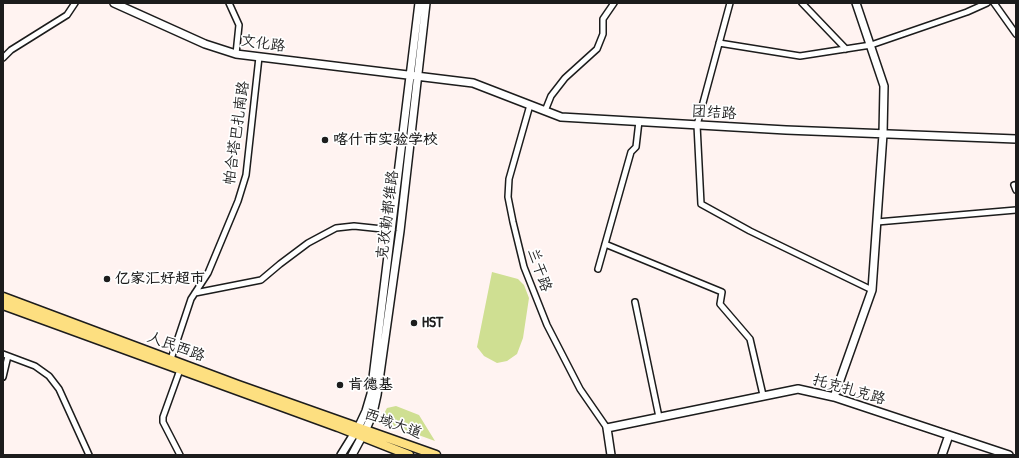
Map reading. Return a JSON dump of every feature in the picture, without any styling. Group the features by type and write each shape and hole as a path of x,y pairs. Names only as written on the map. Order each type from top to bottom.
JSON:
{"main road":[{"name":"文化路","path":"114,3 205,44 236,54 418,76"},
{"name":"克孜勒都维路","path":"361,431 371,394 419,3"},
{"name":"克孜勒都维路","path":"361,431 373,413 377,395 400,231 426,3"},
{"path":"834,397 872,290 883,134 884,86 856,3"},
{"name":"团结路","path":"418,76 473,83 561,117 883,134 1016,139"},
{"name":"人民西路","path":"3,297 170,363"},
{"name":"人民西路","path":"3,305 339,423"},
{"name":"托克扎克路","path":"607,428 798,389 834,397 1009,455"},
{"name":"西域大道","path":"339,423 436,455"},
{"path":"607,428 611,455"},
{"path":"341,455 361,431"},
{"path":"352,455 361,431"},
{"name":"西域大道","path":"361,431 401,453 409,455"},
{"path":"942,455 950,435"}],"street":[{"path":"3,58 11,50 67,15 75,3"},
{"path":"229,3 239,25 236,54"},
{"path":"545,111 551,96 565,78 597,49 603,34 603,19 614,3"},
{"path":"730,3 697,125 701,204 750,231 872,290"},
{"path":"802,3 846,49"},
{"path":"719,43 800,56 870,45 967,12 987,3"},
{"path":"994,3 1016,34"},
{"name":"帕合塔巴扎南路","path":"170,363 191,299 208,273 238,201 246,175 259,57"},
{"name":"兰干路","path":"530,105 509,179 508,197 513,222 524,267 547,325 580,389 607,428"},
{"path":"598,269 631,152 636,147 638,121"},
{"path":"877,222 1016,210"},
{"path":"195,293 261,280 308,244 336,228 354,226 392,230"},
{"path":"605,244 722,292 720,304 750,338 763,395"},
{"path":"635,302 659,417"},
{"path":"3,377 6,355 36,366 49,376 59,390 89,455"},
{"path":"180,455 163,422 163,417 181,367"}],"green space":[{"path":"492,272 518,279 524,285 529,298 523,338 517,354 507,361 497,363 484,356 477,347"},
{"path":"396,406 419,415 435,441 380,421 387,408"}],"place":[{"name":"喀什市实验学校","path":"325,140"},
{"name":"亿家汇好超市","path":"107,279"},
{"name":"HST","path":"414,323"},
{"name":"肯德基","path":"340,385"}]}
